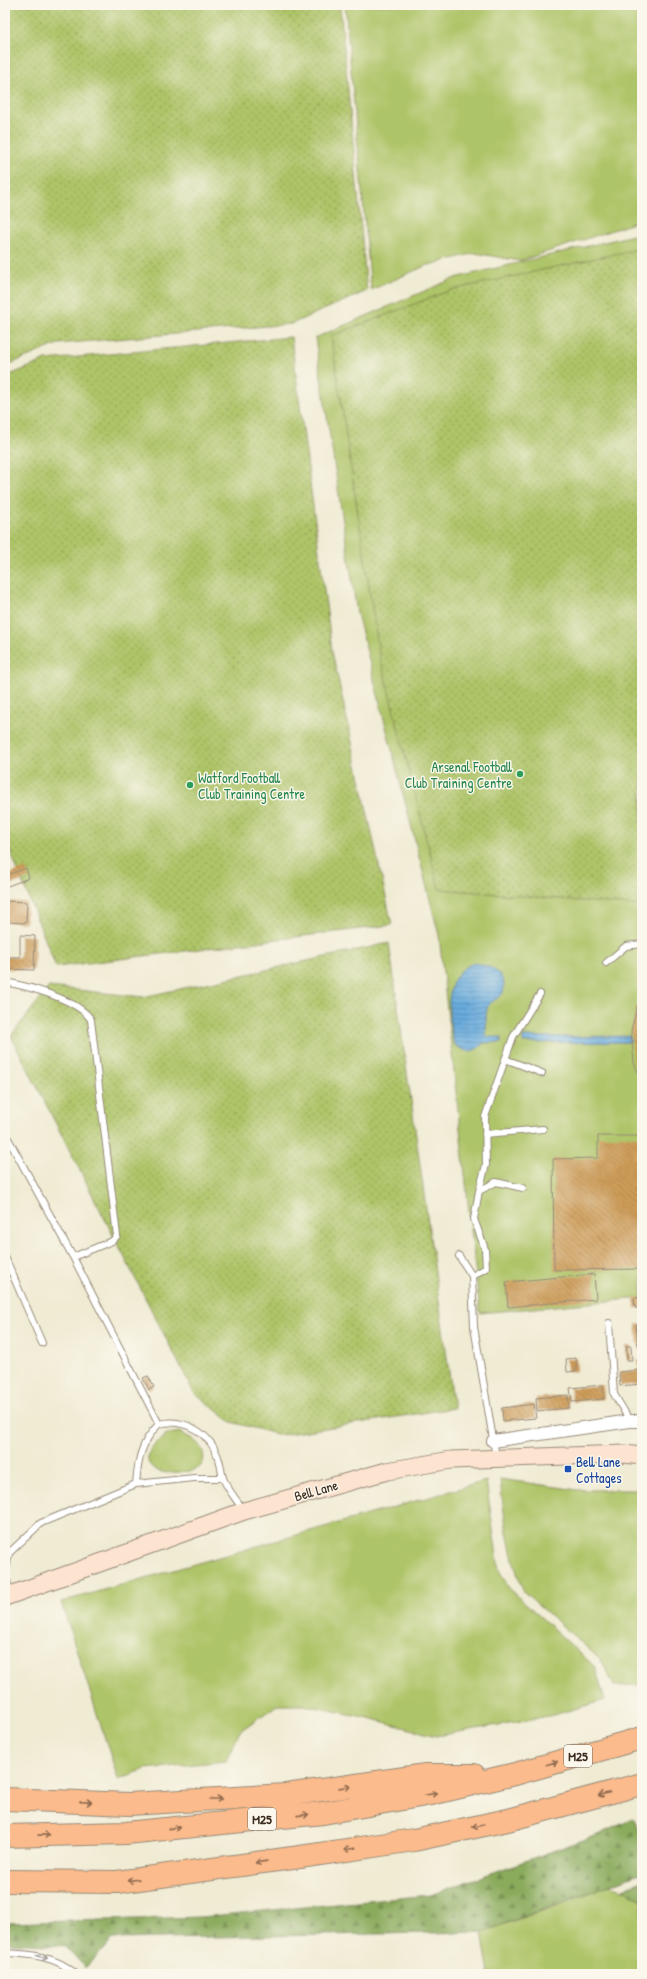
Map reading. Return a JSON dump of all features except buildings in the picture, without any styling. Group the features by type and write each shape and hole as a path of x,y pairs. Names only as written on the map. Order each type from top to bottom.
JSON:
{"highway":[{"name":"M25","path":"5,1836 126,1833 323,1813 431,1794 515,1774 642,1738"},
{"name":"M25","path":"5,1799 129,1804 286,1795 426,1776 515,1774"},
{"path":"5,1881 117,1882 414,1840 508,1820 642,1784"}],"main road":[{"name":"Bell Lane","path":"8,1596 244,1511 387,1471 451,1460 495,1449 642,1456"}],"street":[{"path":"495,1449 636,1421"}],"lane":[{"path":"606,963 626,946 642,944"},
{"path":"5,982 36,989 49,994 87,1013 91,1020 117,1236 112,1241 73,1257"},
{"path":"472,1276 486,1268 485,1249 474,1219 479,1190 486,1165 485,1117 513,1037 540,994"},
{"path":"505,1059 542,1073"},
{"path":"485,1134 543,1129"},
{"path":"5,1133 73,1257 159,1424"},
{"path":"479,1190 496,1182 524,1188"},
{"path":"458,1256 472,1276 474,1327 495,1449"},
{"path":"5,1257 42,1343"},
{"path":"609,1323 614,1394 636,1421"},
{"path":"136,1484 138,1460 148,1435 159,1424 169,1421 180,1423 192,1426 211,1442 219,1459 223,1478 244,1511"},
{"path":"8,1596 5,1576 9,1554 41,1523 136,1484 194,1478 223,1478"},
{"path":"5,1953 43,1957 57,1962 76,1974"}],"green space":[{"path":"5,5 340,5 367,291 291,324 58,344 5,366"},
{"path":"345,5 642,5 642,218 628,225 520,261 475,253 425,266 371,290"},
{"name":"Arsenal Football Club Training Centre","path":"642,233 642,1298 480,1313 439,935 357,613 315,338 455,278"},
{"name":"Arsenal Football Club Training Centre","path":"642,248 642,906 439,889 379,653 331,336 451,290"},
{"path":"291,337 332,651 392,925 56,967 5,838 5,377 46,360"},
{"path":"389,943 454,1408 281,1435 231,1422 194,1393 11,1036 49,987 143,997"},
{"path":"179,1432 195,1441 201,1448 204,1456 203,1463 201,1466 192,1471 165,1473 156,1470 149,1464 148,1459 154,1445 163,1437"},
{"path":"500,1479 578,1490 642,1490 642,1685 614,1686 601,1660 524,1592 514,1565 511,1551 505,1522"},
{"path":"486,1481 499,1570 509,1588 595,1667 605,1700 554,1715 436,1736 369,1718 304,1705 277,1705 240,1731 226,1761 146,1769 118,1779 61,1602"},
{"path":"633,1818 642,1836 642,1873 482,1932 113,1939 86,1968 65,1946 5,1943 5,1923 200,1917 430,1895 600,1834"},
{"path":"642,1881 642,1900 623,1889"},
{"path":"608,1885 623,1889 642,1900 642,1974 489,1974 482,1932 573,1900"}],"water":[{"path":"474,963 493,969 503,980 503,992 488,1006 486,1016 486,1037 501,1037 501,1042 483,1043 480,1047 473,1051 466,1051 454,1044 450,1022 449,998 456,977 463,969"},
{"path":"630,1036 630,1042 523,1043 523,1037"}],"place":[{"name":"Arsenal Football Club Training Centre","path":"520,774"},
{"name":"Watford Football Club Training Centre","path":"190,785"},
{"name":"Bell Lane Cottages","path":"568,1469"}]}
